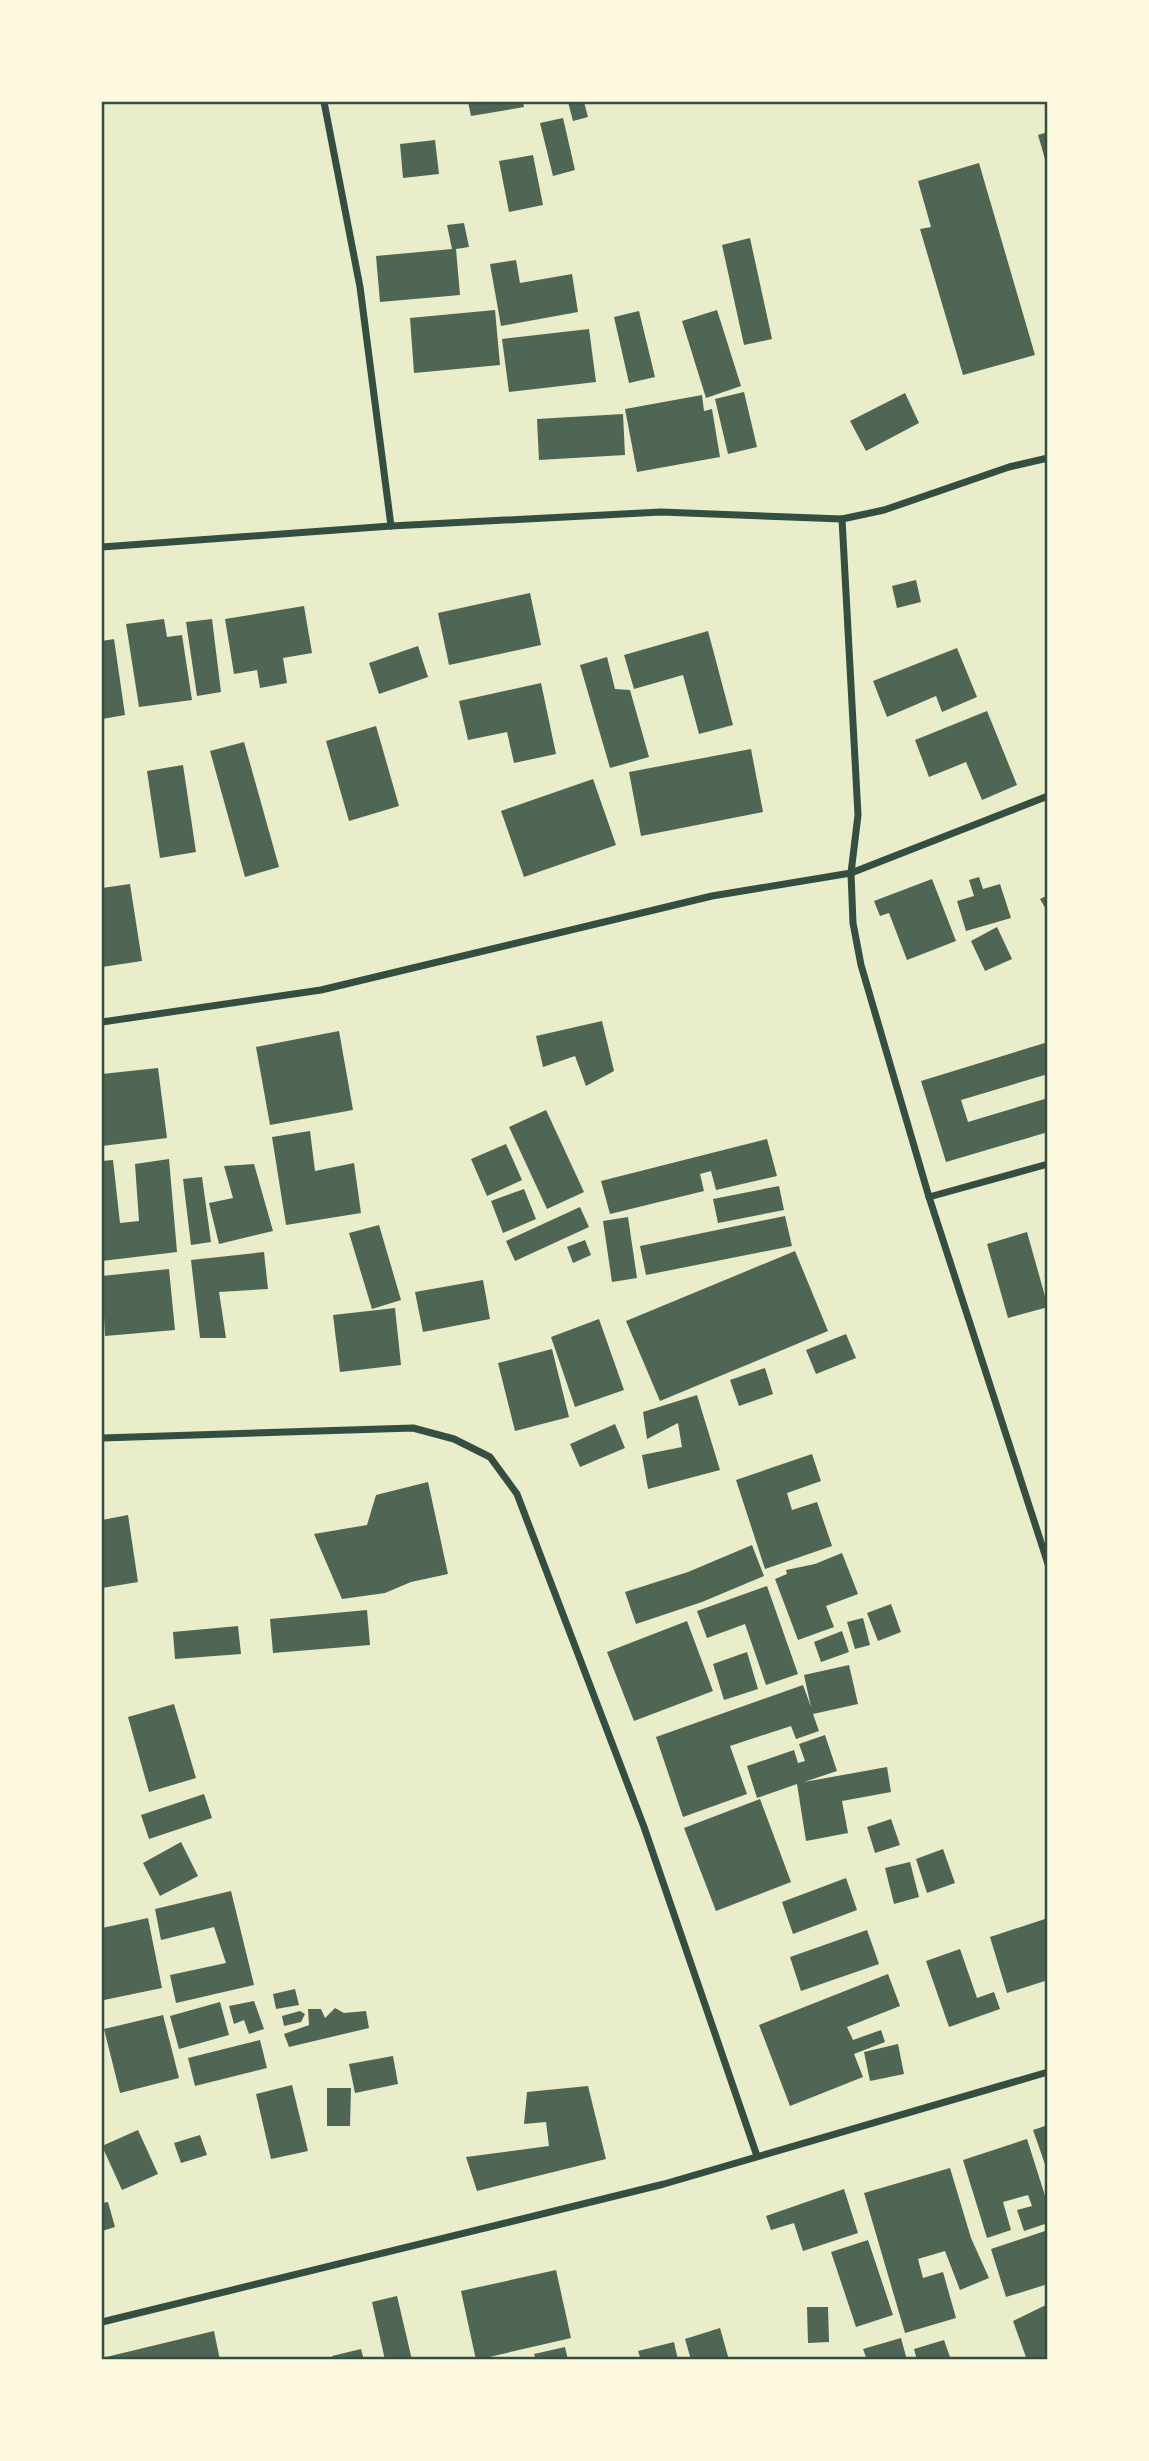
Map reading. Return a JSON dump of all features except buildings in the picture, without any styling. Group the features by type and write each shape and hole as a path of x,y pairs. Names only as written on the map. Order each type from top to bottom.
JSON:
{"street":[{"path":"324,102 360,288 391,526"},
{"path":"102,547 391,526 662,512 842,519 884,510 1009,467 1048,458"},
{"path":"842,519 858,815 851,873 853,923 861,965 929,1197 1048,1564"},
{"path":"102,1022 321,990 712,897 851,873 1048,796"},
{"path":"929,1197 1048,1164"},
{"path":"102,1438 413,1428 454,1439 491,1457 517,1493 537,1545 644,1827 757,2156"},
{"path":"102,2322 664,2184 1048,2072"}]}
